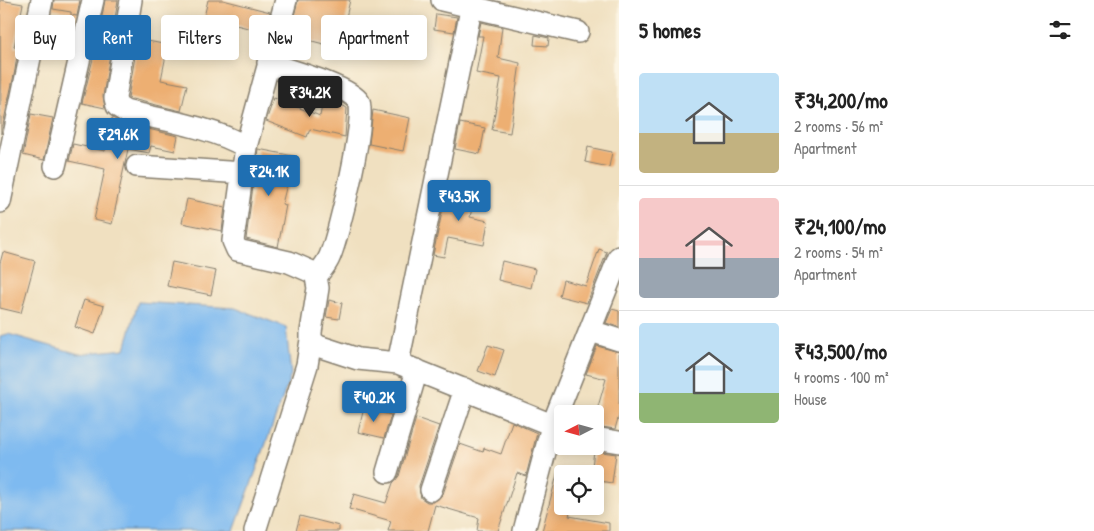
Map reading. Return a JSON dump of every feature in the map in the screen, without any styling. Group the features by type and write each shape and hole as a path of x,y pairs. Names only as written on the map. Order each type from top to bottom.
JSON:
{"street":[{"path":"0,202 42,0"},
{"path":"55,166 93,0"},
{"path":"131,0 115,98 117,106 125,111 193,128 246,146"},
{"path":"255,531 307,365 318,288 316,277 312,272 289,262 237,250 233,241 246,146 286,0"},
{"path":"442,0 472,4 578,32"},
{"path":"387,472 408,367 472,4"},
{"path":"268,63 334,86 360,102 360,117 354,155 339,224 329,258 316,277"},
{"path":"137,166 243,172"},
{"path":"565,405 619,257"},
{"path":"591,331 619,340"},
{"path":"312,340 318,346 358,358 408,367 554,427"},
{"path":"431,490 465,389"},
{"path":"524,531 554,437"},
{"path":"604,440 619,442"}],"water":[{"path":"138,302 235,308 286,327 291,375 234,531 0,531 0,336 8,334 79,354 125,349"}],"building":[{"path":"0,0 23,4 21,15 15,15 14,47 16,60 1,134"},
{"path":"54,0 80,0 77,16 71,15 71,12 53,9"},
{"path":"105,0 118,0 116,15 102,15"},
{"path":"208,0 223,0 270,12 269,15 249,15 249,28 239,26 239,15 204,15"},
{"path":"298,0 350,0 347,15 321,15 321,43 311,41 311,15 294,15"},
{"path":"436,14 457,17 454,32 434,29"},
{"path":"481,22 502,27 498,58 520,63 510,133 492,130 501,78 476,73 483,36 478,36"},
{"path":"535,35 549,38 548,46 534,45"},
{"path":"151,42 161,44 161,60 165,60 161,80 187,85 181,111 128,98 134,60 151,60"},
{"path":"93,60 109,60 103,96 105,108 82,103"},
{"path":"324,95 347,108 345,137 310,129 307,137 266,121 274,98 320,116"},
{"path":"373,110 410,118 403,151 369,144"},
{"path":"31,114 53,118 44,160 23,155"},
{"path":"112,118 122,123 178,136 175,151 151,146 149,153 128,149 112,224 94,220 105,169 69,161 73,144 105,151"},
{"path":"460,123 485,128 480,154 455,149"},
{"path":"588,147 612,152 609,167 585,162"},
{"path":"258,149 294,156 282,204 286,205 278,247 246,239"},
{"path":"447,189 475,195 470,217 488,221 484,245 448,238 444,257 433,255"},
{"path":"187,199 225,207 222,231 182,223"},
{"path":"599,249 607,252 587,303 559,296 563,280 586,286"},
{"path":"3,252 35,261 21,313 0,308 0,263"},
{"path":"502,261 535,269 531,288 498,280"},
{"path":"172,262 216,271 211,295 167,286"},
{"path":"84,300 104,306 95,334 75,327"},
{"path":"329,300 342,303 339,319 326,317"},
{"path":"612,309 619,311 619,327 606,323"},
{"path":"488,345 504,350 495,377 478,371"},
{"path":"597,346 619,352 619,415 615,429 604,427 604,405 598,405 606,379 586,374"},
{"path":"364,408 391,415 384,438 358,432"},
{"path":"416,418 439,426 419,486 421,498 427,502 434,502 443,494 460,444 483,452 484,448 501,454 512,422 537,433 526,476 517,473 498,531 477,531 479,518 435,505 428,531 388,531 391,521 349,509 354,494 386,503 393,483 399,476"},
{"path":"604,452 616,454 612,483 604,482 604,465 592,465 593,455 604,455"},
{"path":"554,486 554,515 569,515 609,523 609,531 542,531"},
{"path":"300,516 339,526 339,531 296,531"}]}
